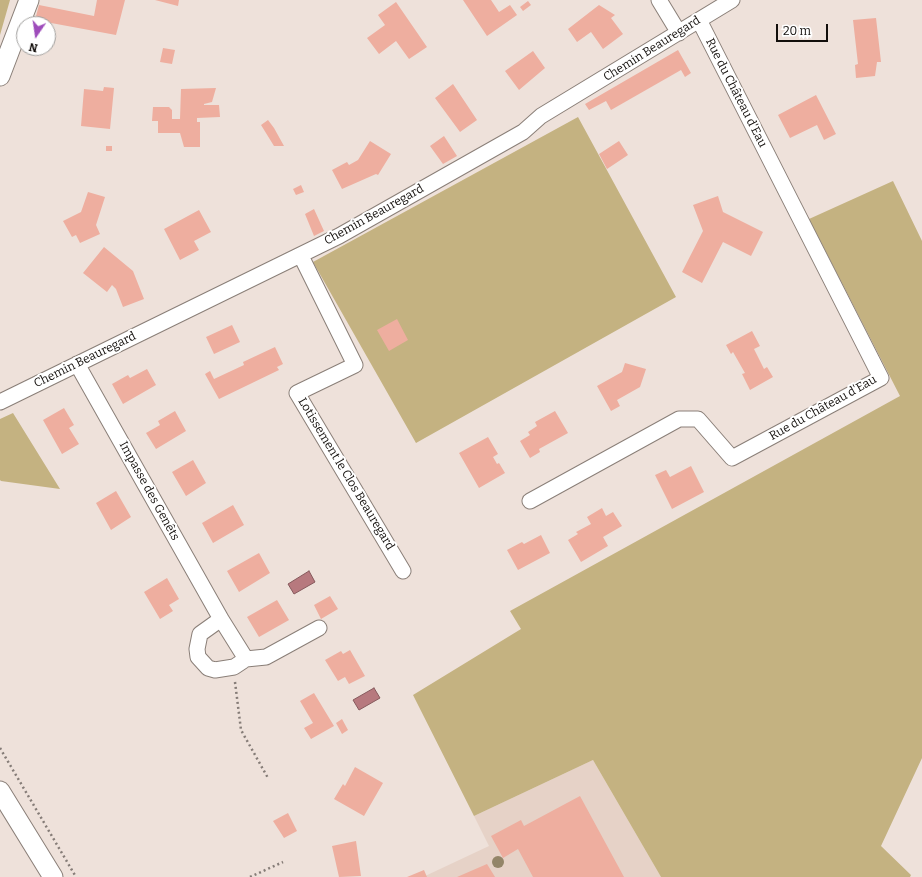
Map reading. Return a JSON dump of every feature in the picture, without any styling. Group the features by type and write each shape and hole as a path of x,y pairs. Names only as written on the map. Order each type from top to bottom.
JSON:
{"street":[{"path":"0,76 30,0"},
{"path":"659,0 679,33"},
{"name":"Chemin Beauregard","path":"0,402 301,256 523,132 541,116 732,0"},
{"name":"Rue du Château d'Eau","path":"530,501 678,419 698,419 732,458 880,378 699,20"},
{"name":"Lotissement le Clos Beauregard","path":"301,256 355,365 298,393 403,571"},
{"name":"Impasse des Genêts","path":"78,364 221,618 246,659"},
{"path":"221,618 200,634 197,649 198,657 208,668 215,670 234,667 246,659 266,657 319,628"},
{"path":"0,791 53,877"}],"path":[{"path":"234,667 236,704 241,730 268,778"},
{"path":"0,748 76,877"},
{"path":"250,877 283,862"}],"shaded area":[{"path":"0,0 10,0 0,35"},
{"path":"578,117 676,297 416,443 313,262"},
{"path":"893,181 922,241 922,758 881,846 911,875 910,877 661,877 593,760 474,816 413,695 521,629 510,611 900,396 809,219"},
{"path":"13,413 60,489 0,480 0,419"},
{"path":"309,571 315,582 294,594 288,584"},
{"path":"374,688 380,698 359,710 353,700"},
{"path":"593,760 661,877 423,877 489,846 474,816"}],"building":[{"path":"97,0 125,0 116,35 56,24 56,16 36,16 39,5 94,16"},
{"path":"155,0 179,0 178,6"},
{"path":"463,0 491,0 499,12 510,5 517,15 487,36"},
{"path":"528,1 531,5 523,11 520,7"},
{"path":"396,2 427,47 409,59 396,41 379,54 367,38 385,25 378,15"},
{"path":"599,5 615,15 611,18 623,34 603,49 591,32 577,42 568,29"},
{"path":"876,18 881,62 877,62 875,76 856,78 855,65 858,64 853,20"},
{"path":"163,48 175,50 172,64 160,62"},
{"path":"678,50 691,73 685,77 681,70 611,110 606,101 589,110 585,104"},
{"path":"533,51 545,68 519,90 505,71"},
{"path":"453,84 477,120 460,132 435,98"},
{"path":"104,87 114,88 110,129 81,126 84,89 103,91"},
{"path":"216,88 212,102 204,105 219,105 220,117 197,118 197,122 200,122 200,147 184,147 180,133 158,133 158,121 152,121 153,107 169,107 172,110 172,119 180,119 181,89"},
{"path":"816,95 836,134 824,140 817,125 790,138 778,115"},
{"path":"268,120 284,146 274,146 261,125"},
{"path":"444,136 457,156 443,164 430,146"},
{"path":"370,141 391,154 378,175 376,174 342,189 332,170 347,162 349,165 358,160"},
{"path":"619,141 628,155 607,169 599,154"},
{"path":"106,146 112,146 112,151 106,151"},
{"path":"301,185 304,192 296,195 293,189"},
{"path":"88,192 105,197 96,225 100,234 80,243 76,235 72,237 63,221 81,212"},
{"path":"718,196 723,212 763,232 751,256 723,242 702,283 682,272 703,231 693,205"},
{"path":"314,209 324,231 314,236 305,214"},
{"path":"199,210 211,232 194,241 199,250 180,260 164,229"},
{"path":"104,247 133,271 144,299 123,307 116,289 112,285 107,292 83,273"},
{"path":"397,319 408,340 389,351 377,330"},
{"path":"232,325 240,342 214,354 206,337"},
{"path":"752,331 760,346 754,349 764,369 767,367 773,377 750,390 742,374 745,373 733,352 731,354 726,345"},
{"path":"275,347 283,364 277,367 279,370 219,399 205,374 210,371 214,379 244,365 243,362"},
{"path":"625,363 646,369 640,387 617,400 620,406 611,411 597,386 622,372"},
{"path":"147,369 156,385 123,404 112,384 128,375 130,378"},
{"path":"64,408 74,425 69,428 79,444 62,454 43,420"},
{"path":"175,411 186,431 156,449 146,433 160,425 158,421"},
{"path":"555,411 568,433 539,449 540,452 530,458 520,441 530,435 528,432 537,426 535,422"},
{"path":"488,437 498,454 493,457 505,473 479,488 459,453"},
{"path":"193,460 206,483 186,496 172,472"},
{"path":"691,466 704,492 672,509 655,475 666,470 670,477"},
{"path":"116,491 131,517 111,530 96,503"},
{"path":"233,505 244,525 213,543 202,523"},
{"path":"602,508 606,516 613,512 622,526 603,537 608,546 581,562 568,540 578,534 576,532 591,524 587,517"},
{"path":"541,535 550,553 518,570 507,550 522,542 524,544"},
{"path":"259,553 270,573 239,592 227,571"},
{"path":"167,578 179,599 169,605 173,611 160,619 144,592"},
{"path":"330,596 338,609 321,619 314,605"},
{"path":"277,600 289,620 259,637 247,617"},
{"path":"350,650 365,676 349,684 345,677 338,681 325,660 341,651 343,654"},
{"path":"314,693 334,726 311,739 304,728 313,723 300,701"},
{"path":"342,719 348,730 342,734 336,723"},
{"path":"355,767 383,783 364,816 334,799 343,784 345,786"},
{"path":"580,796 624,877 533,877 518,849 503,858 491,836 521,820 524,826"},
{"path":"288,813 297,831 284,838 273,821"},
{"path":"356,841 361,876 339,877 332,846"},
{"path":"487,864 495,877 457,877"},
{"path":"424,870 427,877 407,877"}]}
